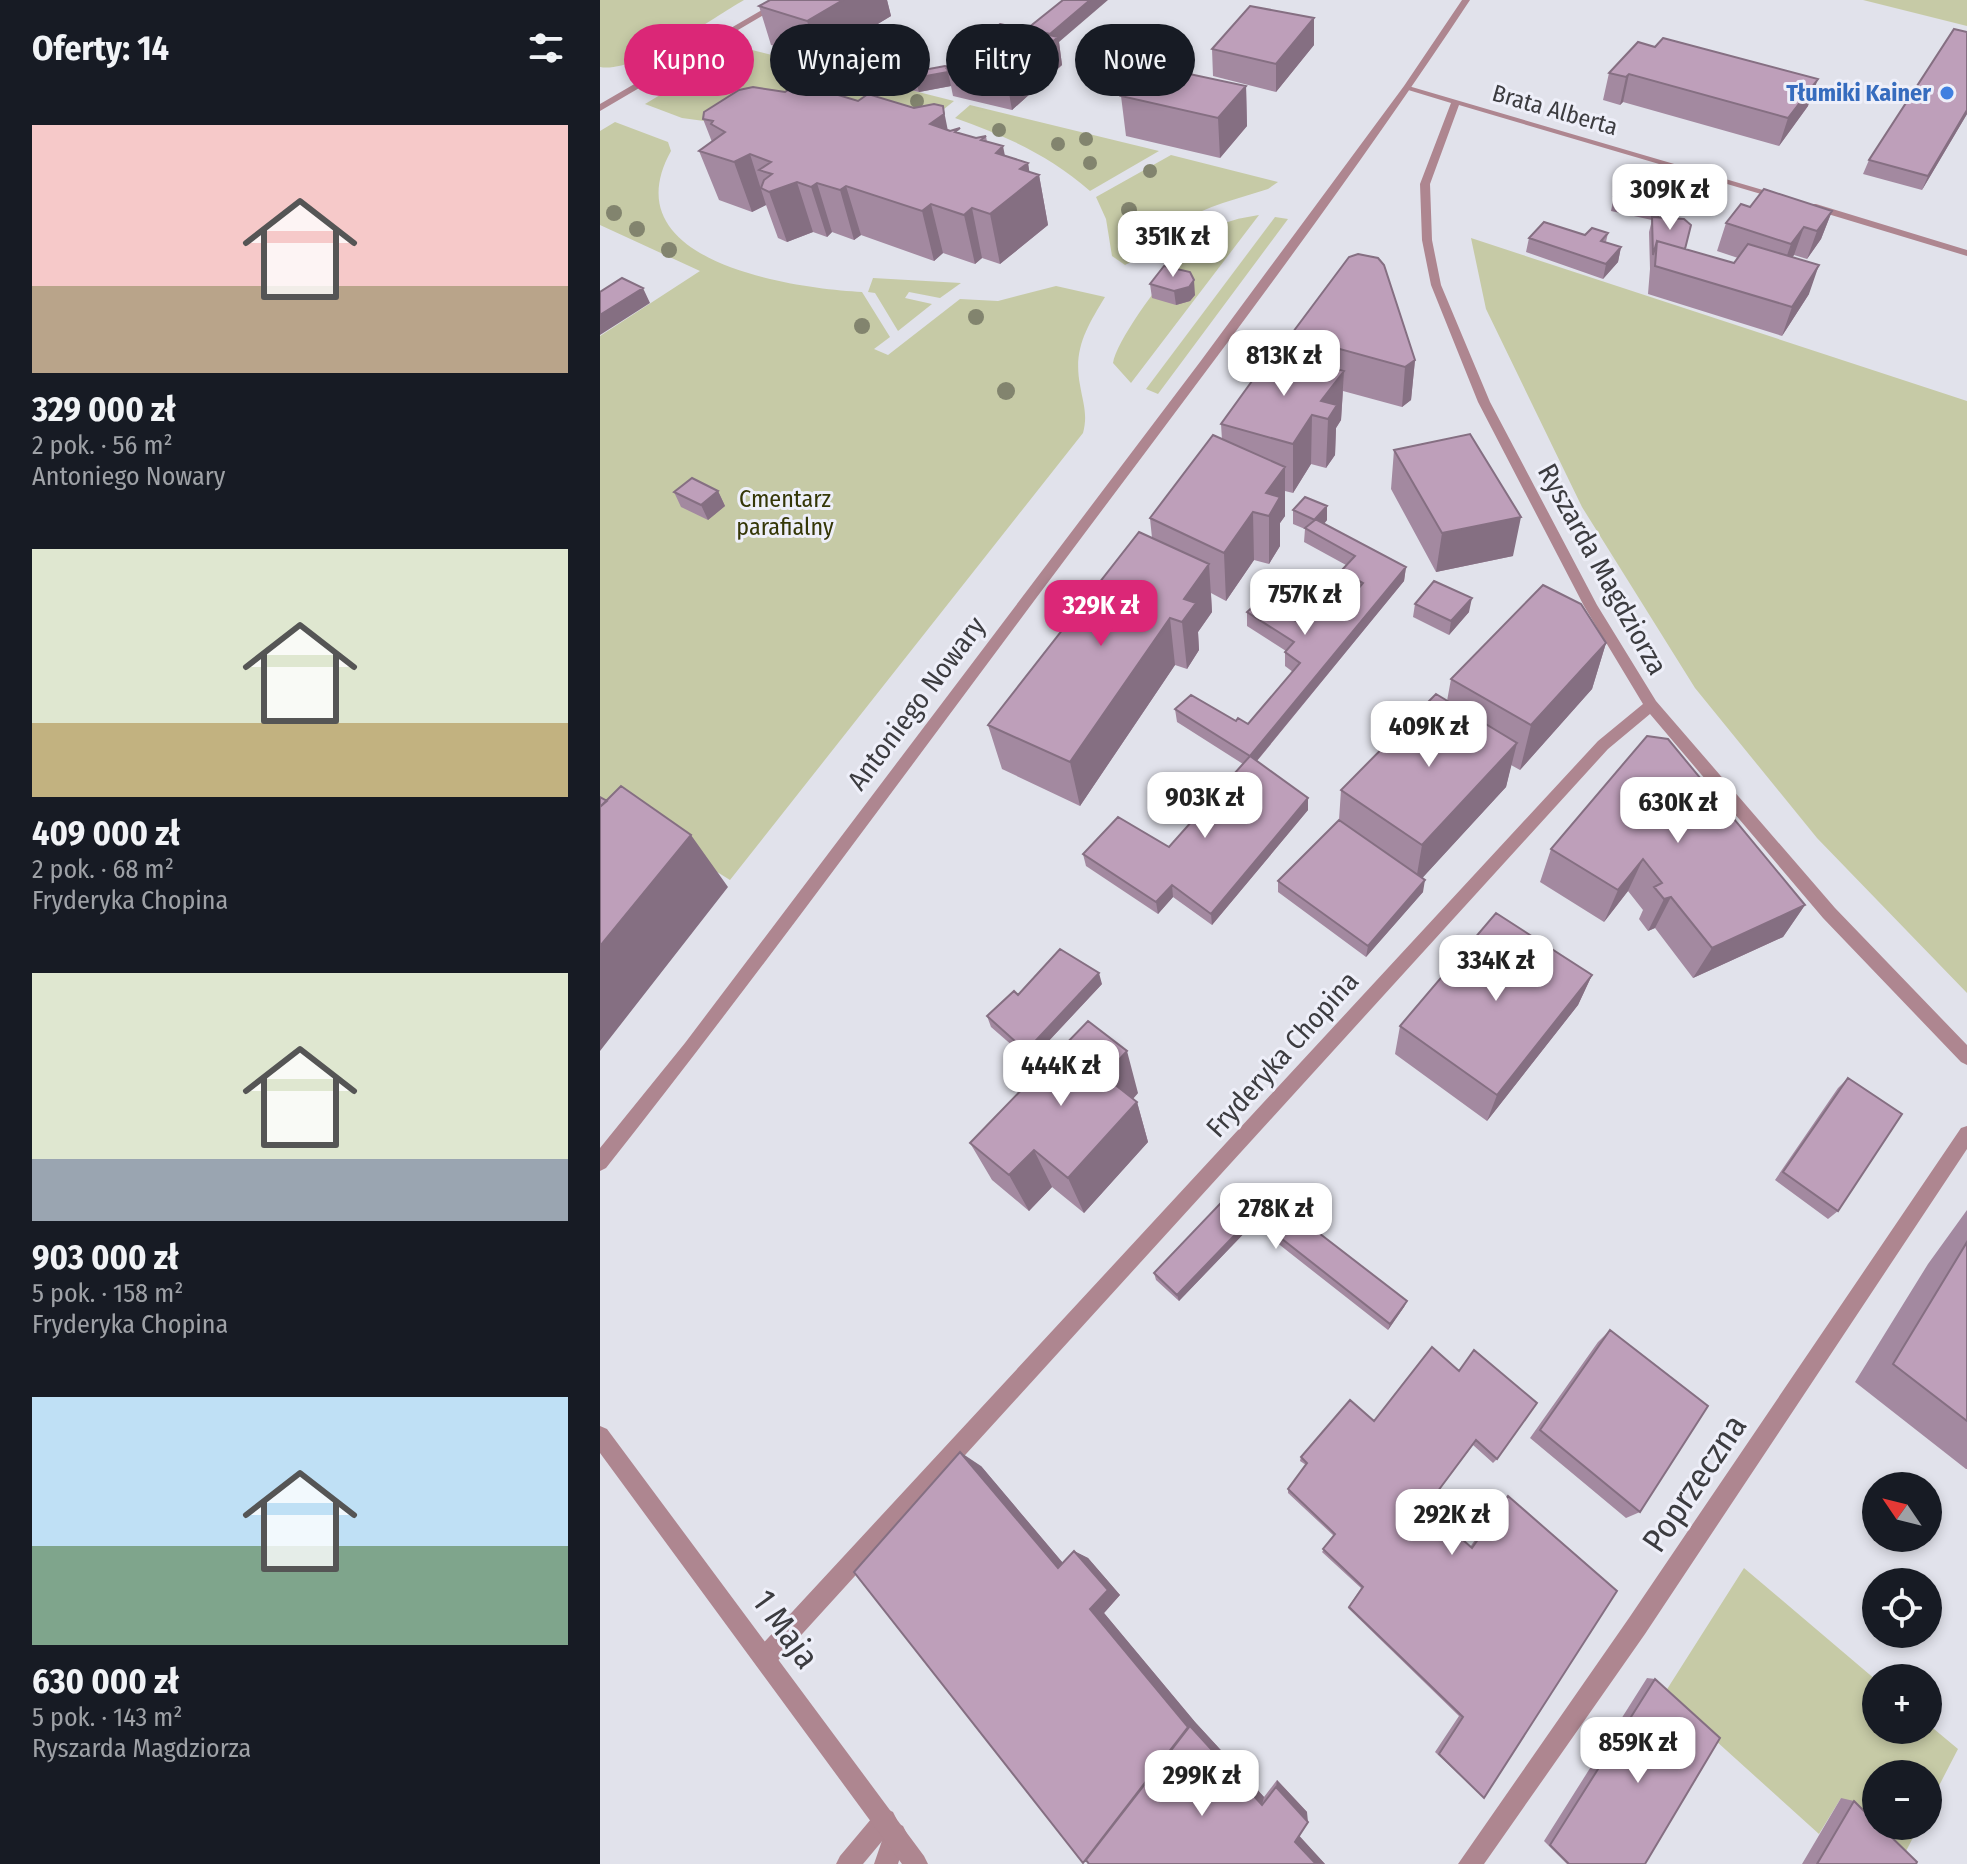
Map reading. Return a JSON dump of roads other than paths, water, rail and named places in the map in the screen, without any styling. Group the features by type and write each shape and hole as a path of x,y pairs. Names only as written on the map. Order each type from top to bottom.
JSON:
{"street":[{"path":"600,108 785,0"},
{"name":"Antoniego Nowary","path":"600,1162 710,1022 1408,87 1466,0"},
{"name":"Brata Alberta","path":"1408,87 1967,253"},
{"path":"600,91 617,98"},
{"name":"Ryszarda Magdziorza","path":"1456,101 1425,184 1427,240 1436,285 1484,402 1591,606 1651,705 1829,913 1967,1057"},
{"name":"Fryderyka Chopina","path":"765,1658 1603,745 1651,705"},
{"name":"Poprzeczna","path":"1470,1864 1637,1626 1967,1134"},
{"name":"1 Maja","path":"600,1436 916,1864"},
{"path":"848,1864 890,1827"},
{"path":"886,1864 890,1827"}],"place":[{"name":"Tłumiki Kainer","path":"1947,93"}],"park label":[{"name":"Cmentarz parafialny","path":"785,513"}]}
